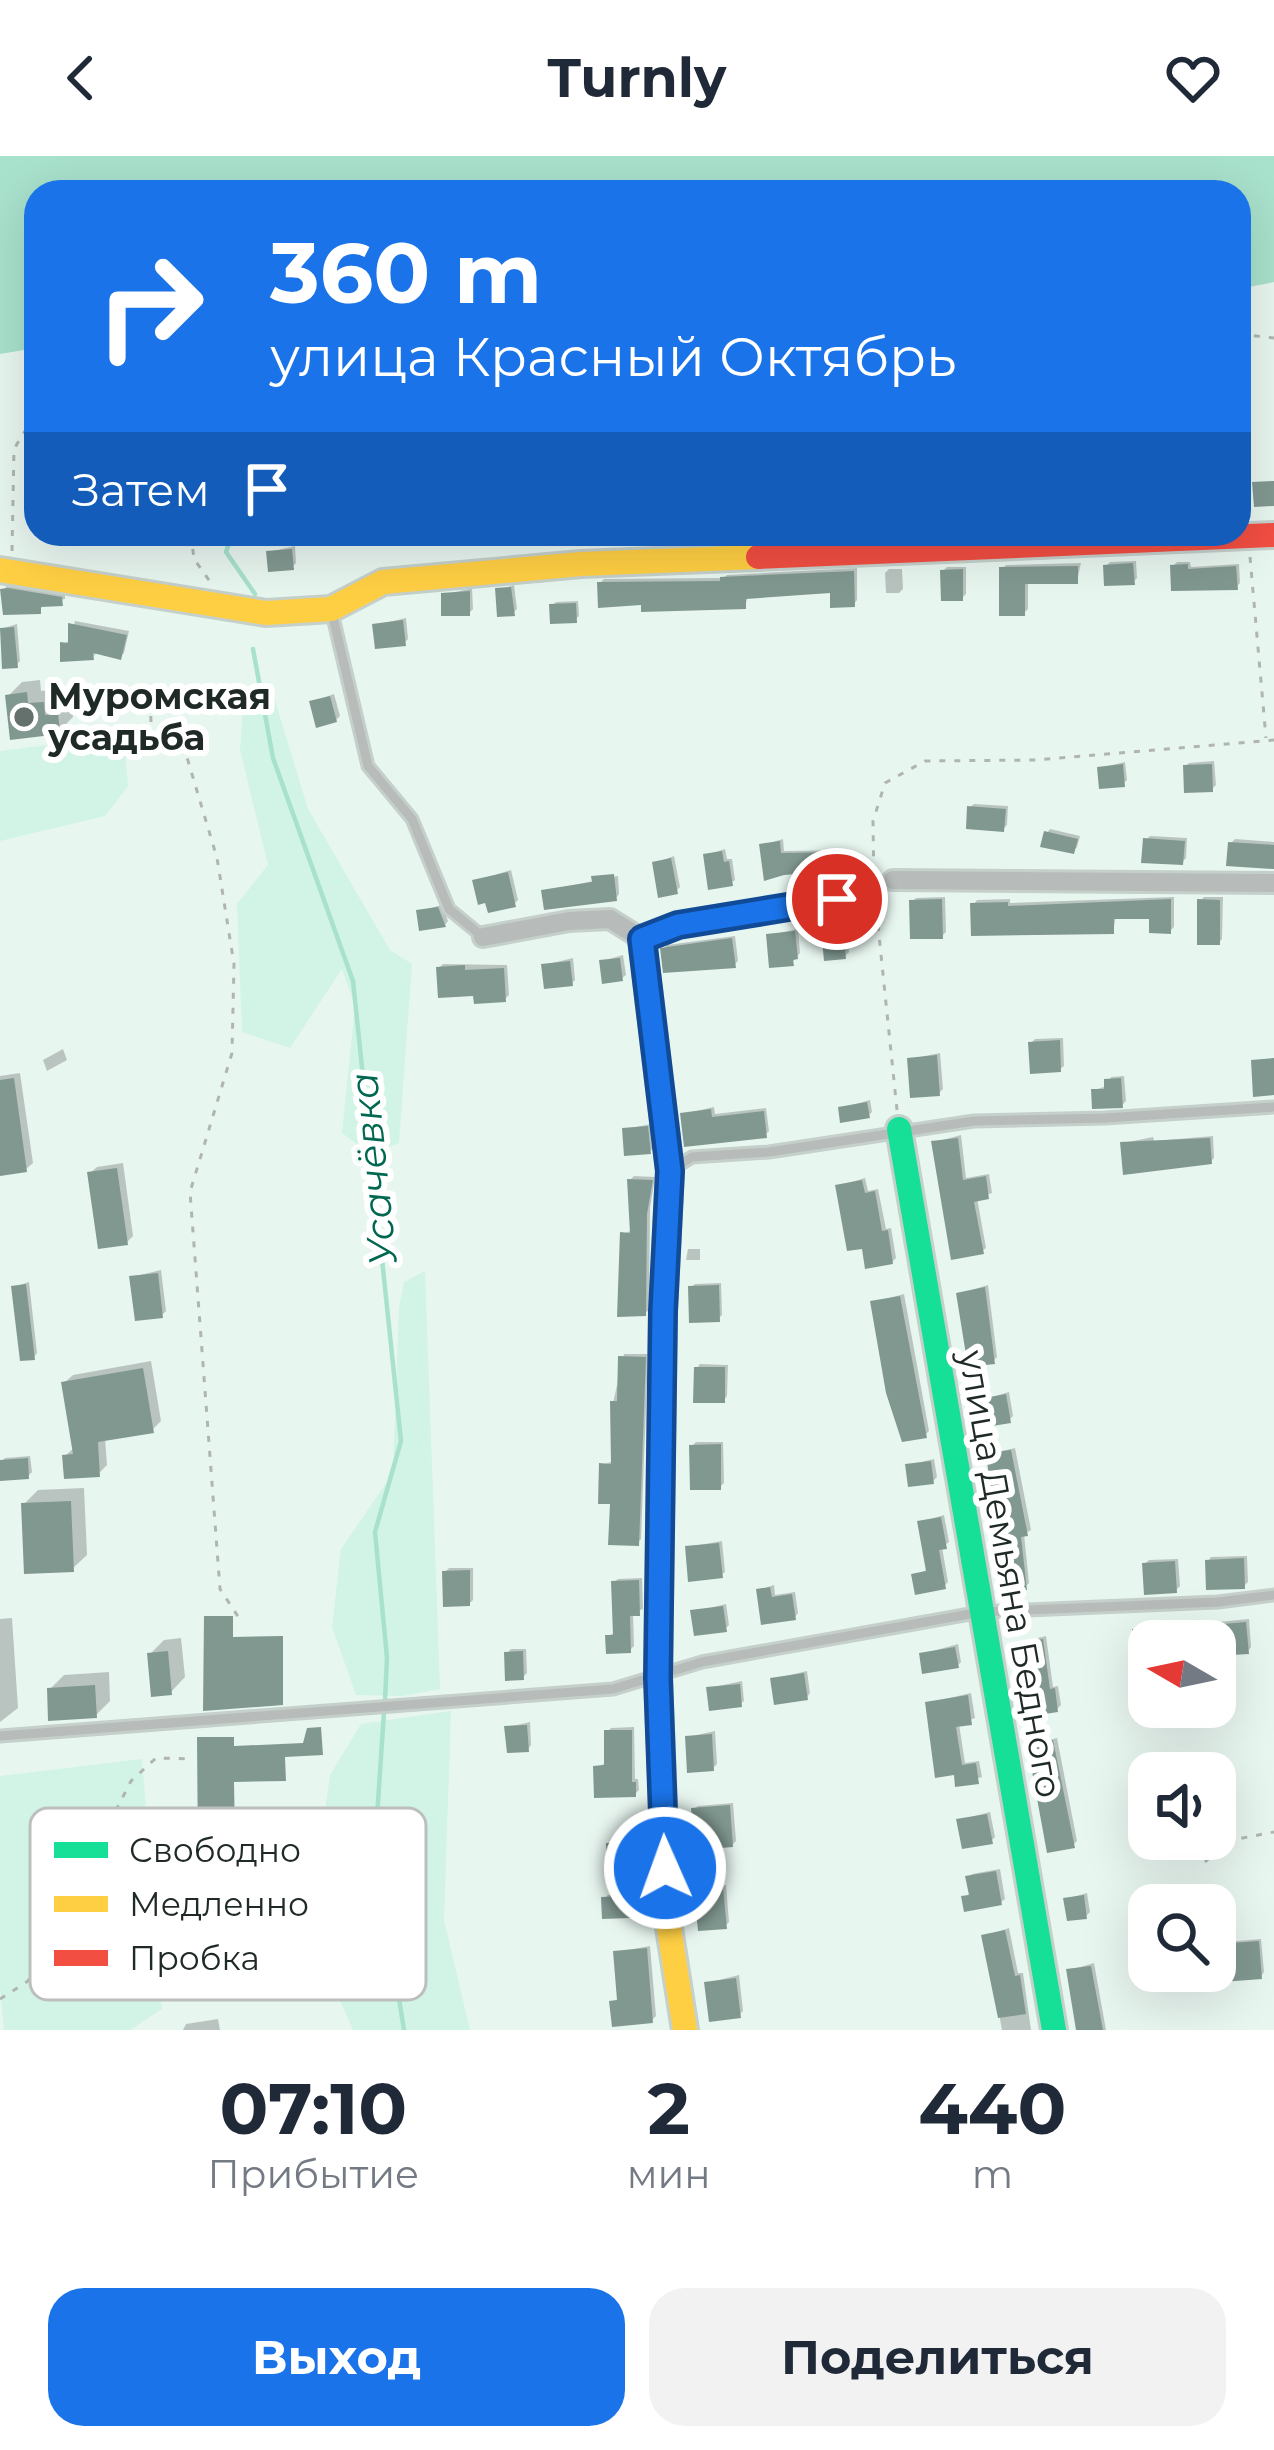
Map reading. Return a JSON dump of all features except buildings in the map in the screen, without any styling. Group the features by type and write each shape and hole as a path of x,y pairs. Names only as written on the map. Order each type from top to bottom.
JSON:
{"street":[{"path":"6,570 266,614 331,609 383,582 581,564 1019,546"},
{"path":"893,880 1274,883"},
{"path":"642,939 678,925 837,899"},
{"path":"483,937 569,921 610,920 642,939"},
{"path":"642,939 670,1171 663,1311 658,1678 667,1915 685,2030"},
{"name":"улица Демьяна Бедного","path":"899,1129 1054,2030"}],"lane":[{"path":"331,609 368,766 412,819 449,909 483,937"},
{"path":"670,1171 692,1156 769,1152 974,1121 1274,1107"},
{"path":"0,1736 613,1689 702,1663 981,1612 1218,1602 1274,1594"}],"path":[{"path":"6,570 14,449 24,433"},
{"path":"1251,494 1262,536 1266,740"},
{"path":"192,546 194,559 229,610"},
{"path":"150,701 151,722 183,744 217,858 234,964 232,1053 190,1192 220,1589 238,1618"},
{"path":"899,1129 874,887 873,821 885,783 925,761 1036,760 1274,740"},
{"path":"837,899 874,887"},
{"path":"116,1808 130,1781 156,1758 193,1759"},
{"path":"1205,1862 1227,1841 1274,1832"},
{"path":"0,1999 30,1977"}],"shaded area":[{"path":"0,156 1274,156 1274,282 1251,287 1251,180 24,180 24,350 0,354"},
{"path":"269,681 308,809 390,950 412,964 399,1143 371,1154 342,1133 355,1006 342,969 290,1048 242,1032 237,904 268,865 240,750 243,705"},
{"path":"123,732 128,786 105,816 0,841 0,751"},
{"path":"425,1271 440,1689 403,1696 356,1695 332,1627 341,1549 393,1473 399,1308 404,1282"},
{"path":"451,1711 444,1920 470,2030 353,2030 340,2000 426,2000 426,1808 326,1808 330,1775 361,1724"},
{"path":"142,1759 146,1808 30,1808 30,2000 161,2000 162,2009 130,2030 4,2030 0,1776"}],"waterway":[{"name":"Усачёвка","path":"228,546 226,552 255,594"},
{"name":"Усачёвка","path":"253,649 273,758 353,981 401,1441 375,1532 387,1658 385,1700"},
{"name":"Усачёвка","path":"378,1808 384,1712"},
{"name":"Усачёвка","path":"399,2000 404,2030"}],"traffic: fast":[{"path":"642,939 670,1171 663,1311 658,1678 662,1778"},
{"path":"899,1129 1054,2030"}],"traffic: slow":[{"path":"0,570 266,613 331,609 383,582 581,564 758,557"},
{"path":"662,1778 667,1915 685,2030"}],"traffic: jam":[{"path":"1251,536 1274,535"},
{"path":"758,557 1016,546"}],"place":[{"name":"Муромская усадьба","path":"24,717"}],"route":[{"path":"665,1868 658,1678 663,1311 670,1171 642,939 678,925 837,899"}]}
